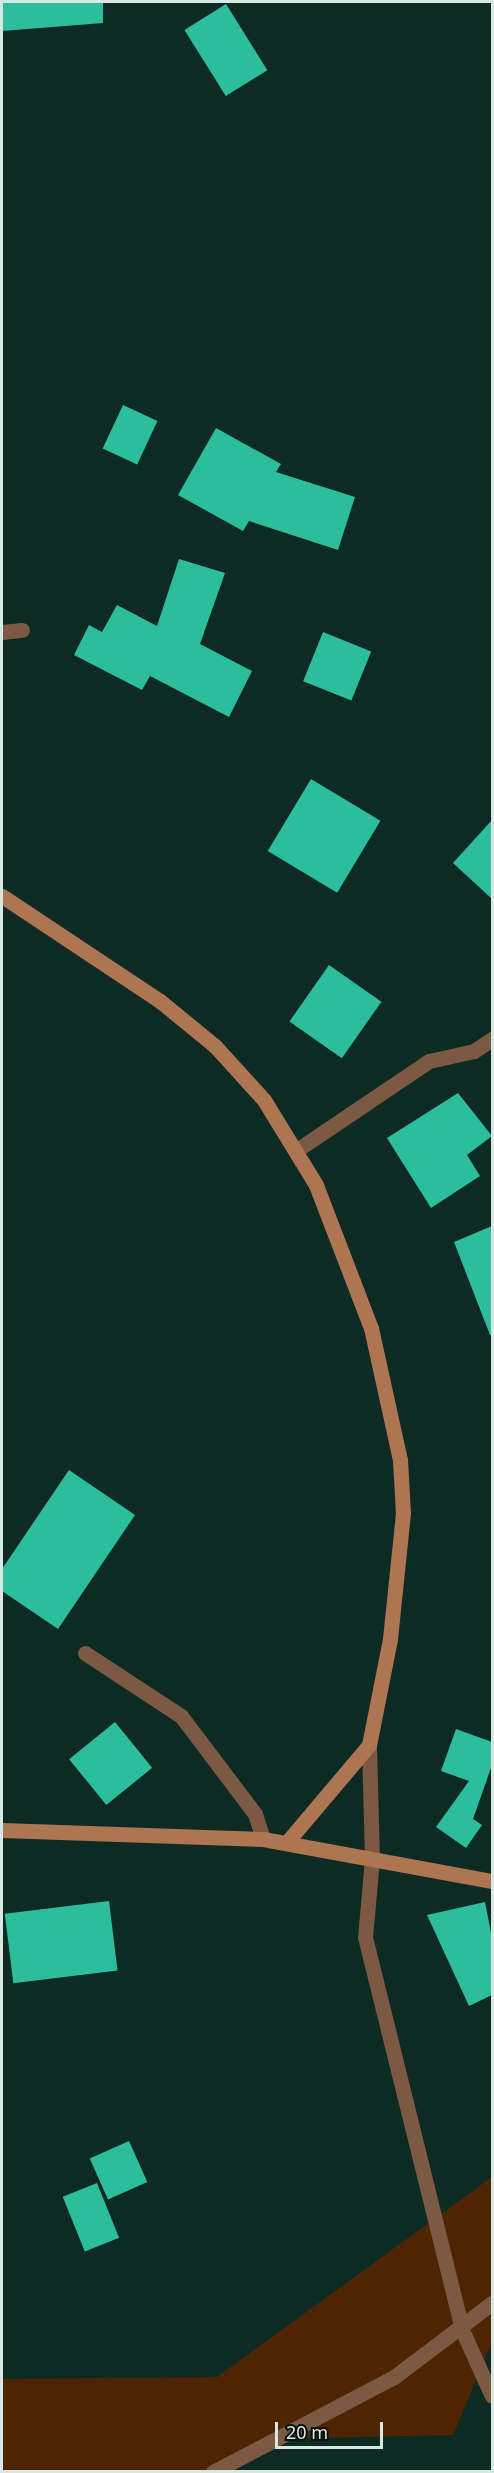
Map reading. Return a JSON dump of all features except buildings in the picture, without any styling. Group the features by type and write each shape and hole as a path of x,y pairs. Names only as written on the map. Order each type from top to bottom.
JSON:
{"street":[{"path":"2,632 22,630"},
{"path":"2,896 160,1000 215,1046 264,1100 297,1150 324,1206 372,1328 400,1460 400,1566 369,1745 372,1859 364,1937 462,2330 492,2396"},
{"path":"297,1150 429,1061 474,1051 492,1039"},
{"path":"85,1653 181,1716 255,1814 263,1839"},
{"path":"287,1842 369,1745"},
{"path":"2,1830 263,1839 492,1881"},
{"path":"213,2472 394,2377 462,2330 492,2303"}],"shaded area":[{"path":"492,2177 492,2342 453,2435 276,2439 217,2471 2,2471 2,2379 217,2377"}]}
